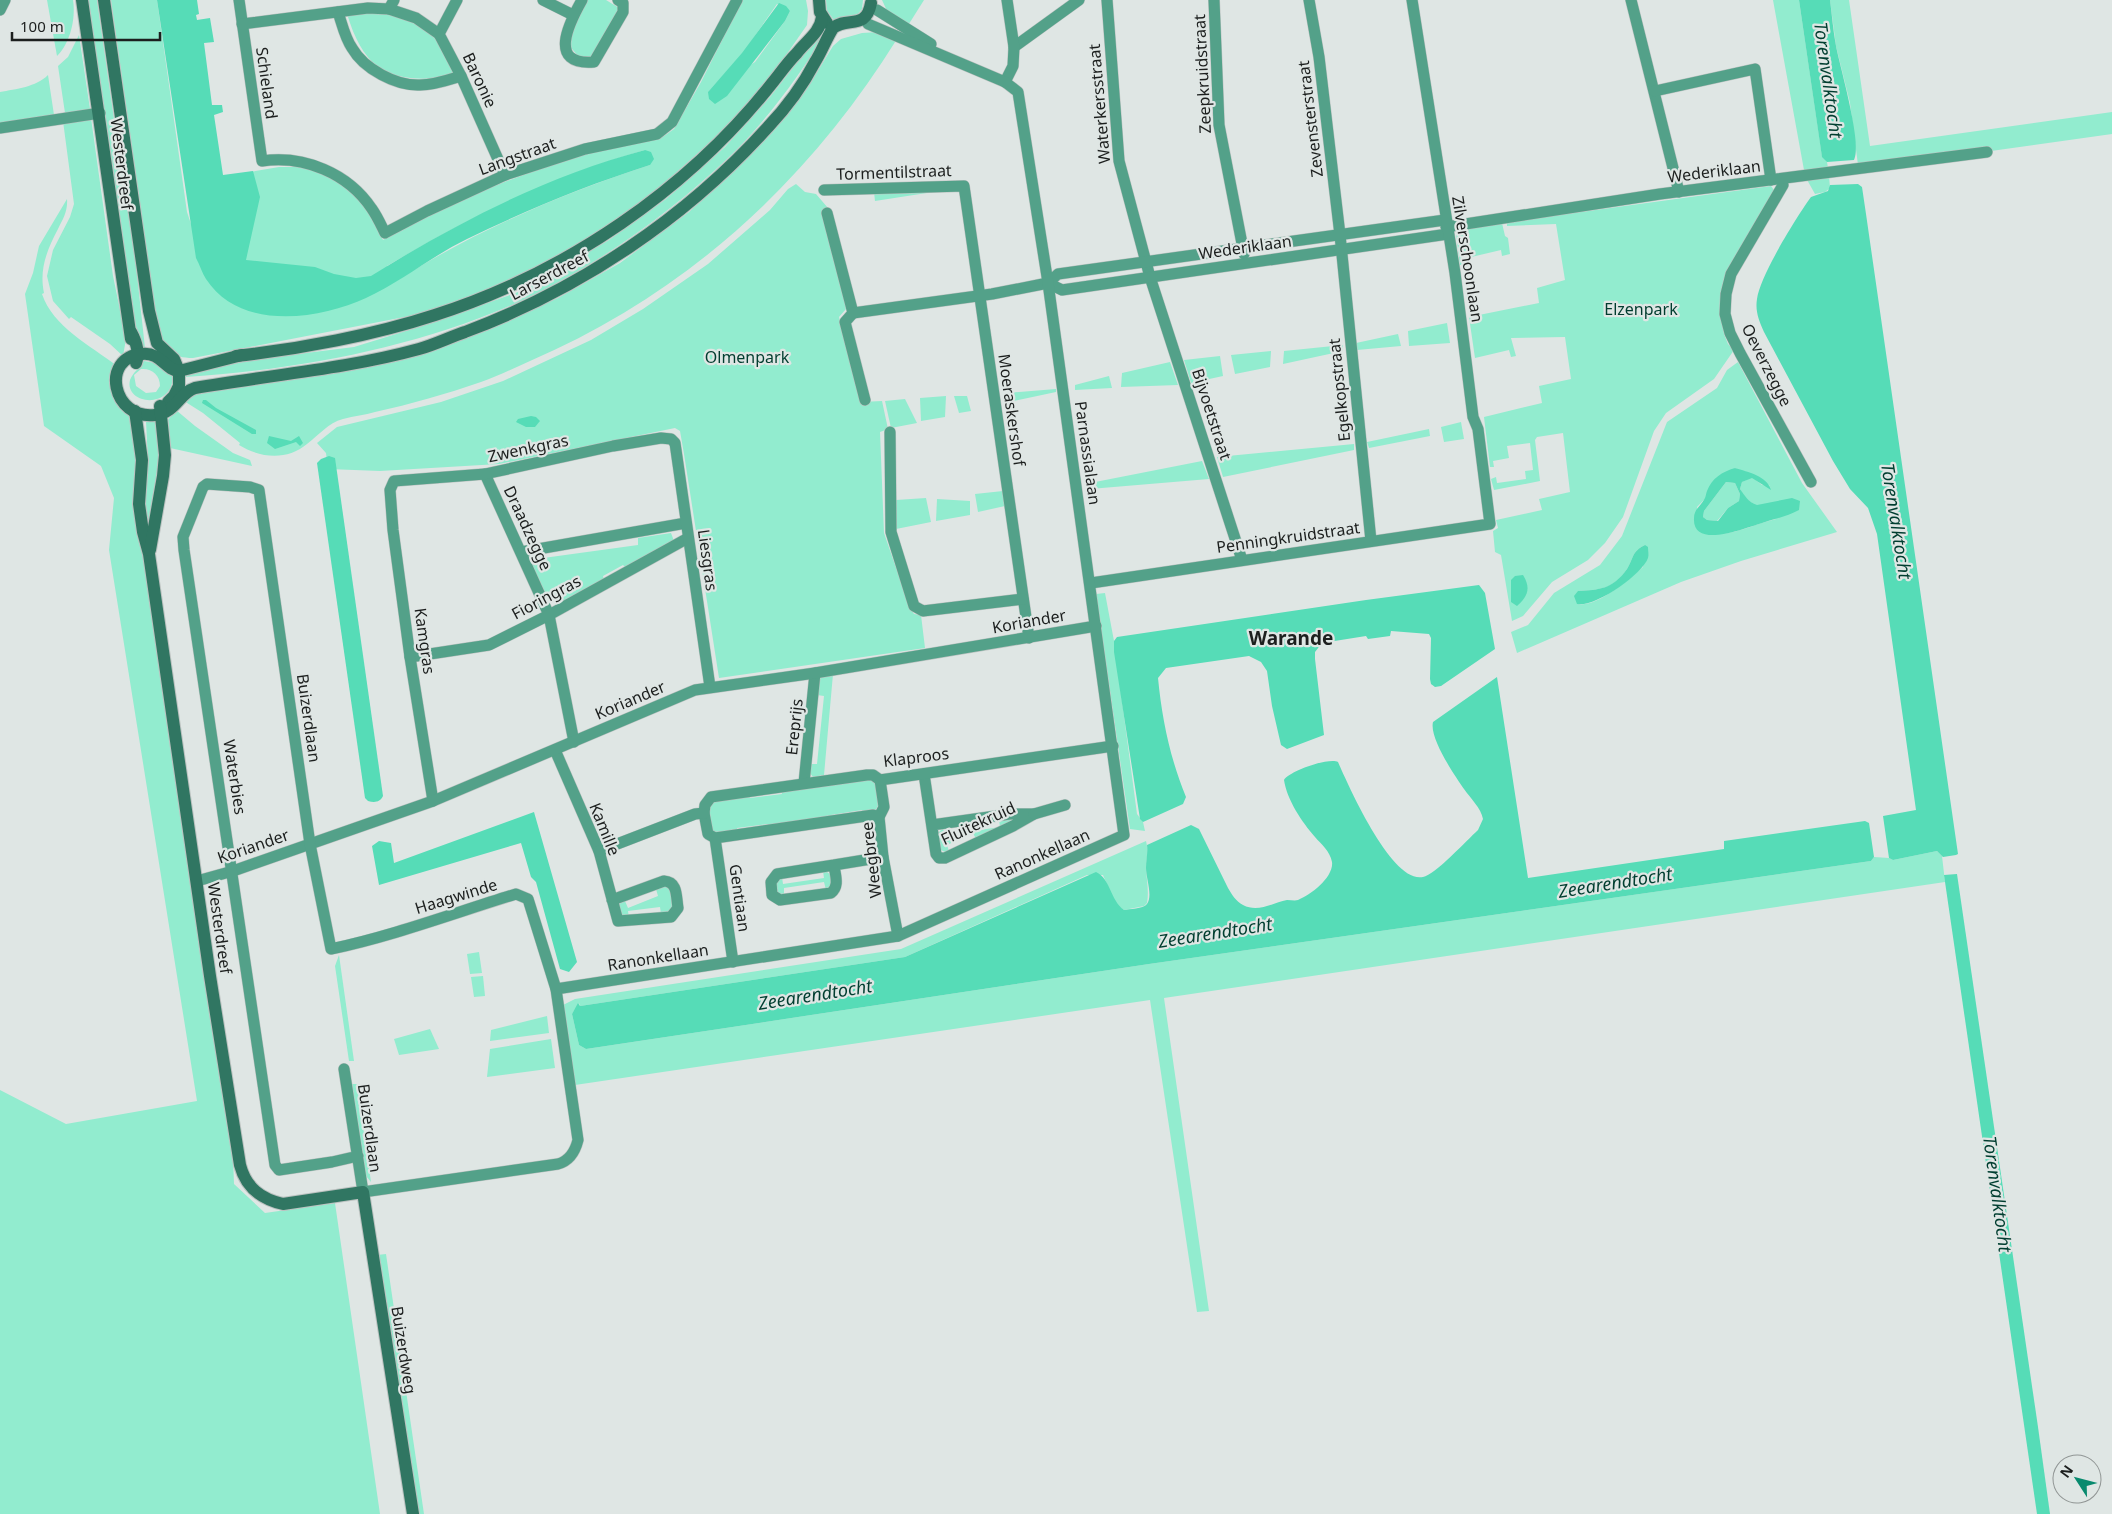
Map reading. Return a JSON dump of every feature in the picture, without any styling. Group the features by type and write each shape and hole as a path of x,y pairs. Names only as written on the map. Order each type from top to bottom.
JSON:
{"main road":[{"name":"Westerdreef","path":"82,0 100,113 116,247 131,332 135,340 134,356"},
{"name":"Westerdreef","path":"104,0 149,311 157,342 174,362"},
{"path":"817,5 837,30 853,32 868,24 874,3"},
{"path":"837,30 840,24 860,21 868,14 874,3"},
{"name":"Larserdreef","path":"174,362 242,356 325,342 413,322 488,296 556,262 624,222 670,187 734,126 818,30 817,5"},
{"name":"Larserdreef","path":"182,390 223,382 329,368 420,349 494,321 556,291 600,266 653,230 720,175 769,127 816,62 824,42 837,30"},
{"name":"Westerdreef","path":"149,311 149,348 154,355"},
{"path":"154,355 172,369 174,362 182,390 176,405 150,415 135,411 122,402 116,387 118,372 123,363 134,356 154,355"},
{"path":"134,356 136,362 128,369 123,378 124,391 128,398 140,406 161,410"},
{"name":"Westerdreef","path":"149,554 163,476 165,454 161,410"},
{"name":"Westerdreef","path":"135,411 142,460 139,504 143,532 149,554 240,1165 249,1186 263,1198 283,1204 362,1192"},
{"name":"Buizerdweg","path":"362,1192 413,1514"}],"street":[{"path":"0,10 5,0"},
{"name":"Schieland","path":"239,0 262,161 272,159"},
{"path":"242,24 392,5 416,18 439,34 457,0"},
{"path":"544,0 573,15"},
{"path":"582,0 567,28 564,42 566,51 572,59 582,63 594,62 623,12 623,3 618,0"},
{"name":"Langstraat","path":"272,159 310,163 334,173 352,186 372,208 385,233 427,211 505,175 585,149 657,134 672,122 737,0"},
{"path":"1005,82 1014,66 1014,47 1007,0"},
{"path":"1014,47 1079,0"},
{"name":"Waterkersstraat","path":"1107,0 1119,160 1150,277"},
{"name":"Zeepkruidstraat","path":"1214,0 1219,125 1246,263"},
{"name":"Zevensterstraat","path":"1309,0 1319,57 1340,235"},
{"name":"Zilverschoonlaan","path":"1412,0 1464,335 1473,417 1478,429 1490,524"},
{"path":"1631,0 1679,192"},
{"name":"Parnassialaan","path":"874,3 944,55"},
{"path":"338,12 352,49 384,77 419,85 442,82 462,76"},
{"name":"Parnassialaan","path":"868,24 1005,82 1018,92 1048,282 1124,835"},
{"name":"Baronie","path":"439,34 462,76 505,175"},
{"path":"1655,91 1755,69 1776,180"},
{"path":"0,128 100,113"},
{"name":"Wederiklaan","path":"1048,282 1062,290 1340,250 1446,227 1679,192 1987,152"},
{"name":"Oeverzegge","path":"1776,180 1783,185 1731,274 1726,294 1726,314 1730,333 1740,353 1811,482"},
{"name":"Tormentilstraat","path":"824,190 964,186"},
{"name":"Moeraskershof","path":"964,186 1028,638"},
{"path":"827,213 853,313 845,322 865,400"},
{"name":"Wederiklaan","path":"853,313 980,295 1048,282 1058,274 1340,235 1446,227"},
{"name":"Egelkopstraat","path":"1340,235 1340,250 1372,542"},
{"name":"Bijvoetstraat","path":"1150,277 1242,560"},
{"path":"890,432 891,532 914,606 923,612 1023,598"},
{"name":"Zwenkgras","path":"391,484 399,479 485,474 614,446 661,438 671,439"},
{"name":"Liesgras","path":"671,439 675,443 710,687"},
{"name":"Draadzegge","path":"485,474 549,614 574,742"},
{"name":"Waterbies","path":"259,490 250,487 206,484 203,487 183,537 275,1166 280,1170 358,1156"},
{"name":"Kamgras","path":"391,484 393,530 410,657 434,801"},
{"name":"Buizerdlaan","path":"259,490 310,844 330,949"},
{"path":"521,552 686,523"},
{"name":"Penningkruidstraat","path":"1090,583 1490,524"},
{"name":"Fioringras","path":"410,657 489,645 688,538"},
{"name":"Koriander","path":"197,881 232,871 434,801 695,690 815,673 1096,626"},
{"name":"Ereprijs","path":"804,784 815,673"},
{"name":"Klaproos","path":"704,813 704,805 712,798 867,775 880,780 1113,746"},
{"name":"Kamille","path":"555,750 599,850 612,900 618,921 671,916 678,908 674,884 671,881 664,881 612,900"},
{"name":"Fluitekruid","path":"924,774 936,854 939,858 945,858 1034,814 1065,805"},
{"name":"Weegbree","path":"880,780 884,807 880,817 883,857 898,936"},
{"path":"599,850 695,814 704,813 708,834 715,838 873,815 880,817"},
{"name":"Fluitekruid","path":"932,825 1010,814 1034,814"},
{"name":"Ranonkellaan","path":"556,989 898,936 1124,835"},
{"name":"Gentiaan","path":"715,838 733,962"},
{"path":"834,865 836,884 835,890 831,893 780,900 772,895 771,882 777,874 883,857"},
{"name":"Haagwinde","path":"330,949 389,936 408,928 516,894 528,899 556,989"},
{"path":"362,1192 539,1168 564,1162 570,1158 578,1140 556,989"},
{"name":"Buizerdlaan","path":"344,1069 362,1192"}],"green space":[{"path":"47,0 73,0 74,15 69,38 57,56"},
{"path":"86,0 97,0 125,196 130,211 145,348 141,349 130,299"},
{"path":"111,0 157,0 187,212 191,224 244,173 279,167 305,167 338,180 370,211 383,240 459,201 539,169 620,145 664,136 674,129 701,82 742,0 806,0 808,11 807,25 775,71 725,129 650,196 566,253 508,283 425,313 193,358 175,355 164,344 158,332","holes":["777,4 790,11 785,21 755,62 708,92 743,53","645,150 650,165 584,188 519,215 457,246 396,281 387,266 480,215 544,185 611,160"]},
{"path":"584,0 606,0 619,8 592,57 578,56 568,44"},
{"path":"826,0 863,0 862,9 857,15 834,20 827,11"},
{"path":"882,0 924,0 907,27 888,13"},
{"path":"1773,0 1799,0 1822,156 1827,162 1828,168 1804,170"},
{"path":"1830,0 1849,0 1870,146 2112,112 2112,134 1991,151 1990,147 1858,165 1850,103 1836,46"},
{"path":"390,11 431,31 445,49 455,77 433,79 399,76 385,71 373,63 363,51 347,14"},
{"path":"824,28 828,30 794,81 755,130 727,159 653,222 598,259 541,292 512,305 433,334 352,355 269,369 185,377 185,373 258,359 354,347 422,326 521,291 609,240 666,199 725,147 770,97"},
{"path":"878,32 897,39 862,91 824,140 783,186 739,228 691,267 641,303 587,334 481,382 442,395 338,421 328,426 299,449 282,455 264,455 239,445 240,443 203,413 184,401 193,394 375,366 471,336 558,298 620,263 689,212 746,159 808,87 833,46 841,39 862,33"},
{"path":"79,35 90,109 65,113 58,66 68,57"},
{"path":"48,75 54,115 0,123 0,92 32,85"},
{"path":"91,118 113,276 126,339 123,356 110,344 71,317 69,319 53,301 47,276 53,250 70,217 74,204 63,121"},
{"path":"1829,176 1830,188 1825,192 1815,194 1806,178"},
{"name":"Olmenpark","path":"796,184 805,192 816,194 828,208 846,309 839,317 861,402 882,401 888,429 880,432 884,533 910,608 914,614 921,615 925,648 719,678 680,431 675,428 499,464 380,471 328,469 326,453 317,443 337,427 441,402 503,381 591,340 643,309 708,264 770,210 788,189"},
{"name":"Elzenpark","path":"1771,186 1774,190 1724,278 1721,303 1724,334 1728,344 1734,350 1714,379 1666,413 1654,431 1623,517 1605,543 1588,560 1552,582 1523,616 1512,621 1501,555 1495,552 1493,531 1498,528 1496,520 1542,510 1539,499 1570,492 1563,433 1537,437 1535,440 1540,481 1494,490 1491,479 1496,477 1497,483 1526,479 1525,471 1533,470 1530,443 1507,446 1509,458 1493,461 1494,467 1490,467 1484,417 1542,403 1539,386 1571,379 1565,337 1511,338 1516,356 1511,357 1509,350 1475,358 1469,317 1539,303 1537,288 1565,280 1556,224 1507,226 1507,222"},
{"path":"946,190 875,201 874,192"},
{"path":"67,199 65,215 50,244 45,260 43,268 44,293 42,294 47,306 63,326 117,366 130,415 233,1158 234,1184 265,1213 335,1203 380,1514 0,1514 0,1090 66,1124 197,1101 109,550 114,498 101,466 44,426 25,294 33,273 39,246"},
{"path":"1502,223 1505,236 1508,238 1510,254 1502,256 1501,250 1467,258 1468,264 1460,265 1456,234 1458,230"},
{"path":"1447,323 1450,343 1409,346 1408,331"},
{"path":"1398,334 1401,346 1357,350 1356,343"},
{"path":"1343,345 1343,351 1283,364 1284,351"},
{"path":"1271,351 1270,367 1235,374 1231,355"},
{"path":"1220,356 1223,376 1191,383 1184,360"},
{"path":"144,361 155,363 173,376 171,387 165,395 157,399 141,399 130,388 130,380","holes":["141,369 155,373 159,379 160,386 156,392 146,393 136,386 134,375"]},
{"path":"1170,362 1178,385 1121,387 1122,373"},
{"path":"1738,362 1802,483 1837,532 1741,561 1681,582 1517,653 1511,632 1528,625 1554,593 1600,565 1622,536 1667,422 1717,388 1727,370","holes":["1735,468 1770,486 1762,485 1752,477 1742,482 1740,489 1746,499 1776,519 1733,532 1705,534 1697,507","1645,545 1643,567 1603,597 1594,602 1577,604 1578,591 1599,589 1617,581 1627,569 1635,553"]},
{"path":"1109,376 1112,388 1075,390 1075,385"},
{"path":"1056,389 1056,392 1009,402 1007,393"},
{"path":"946,396 945,417 921,421 920,398"},
{"path":"954,396 967,396 971,411 959,413"},
{"path":"905,399 917,423 891,428 885,401"},
{"path":"176,410 233,453 250,460 252,466 170,448 168,420"},
{"path":"146,421 155,421 159,461 146,535 142,504 148,461"},
{"path":"1461,422 1464,439 1444,442 1441,427"},
{"path":"1429,429 1430,436 1369,448 1367,442"},
{"path":"1354,444 1354,450 1223,477 1217,457"},
{"path":"1202,461 1209,479 1090,489 1090,483"},
{"path":"1726,482 1735,483 1740,494 1739,501 1728,508 1717,521 1707,520 1703,517 1704,511"},
{"path":"1003,491 1005,506 978,512 975,494"},
{"path":"926,498 931,522 896,529 896,500"},
{"path":"937,499 970,501 970,515 936,521"},
{"path":"671,533 674,541 625,567 623,565 603,576 604,580 556,605 553,600 548,599 529,559 535,551 536,559 638,545 638,538"},
{"path":"1105,593 1114,641 1137,814 1143,822 1145,831 1130,829 1096,594"},
{"path":"833,674 824,775 813,777 810,773 810,764 817,764 824,696 817,695 820,679 822,676"},
{"path":"868,778 875,782 879,804 875,811 863,813 862,810 831,815 831,818 769,827 768,824 737,828 737,832 713,833 708,811 710,803 749,795 750,798 782,794 781,790"},
{"path":"1011,818 1013,821 976,839 973,833 947,845 949,851 941,850 938,833 943,828 945,835 1000,827 999,820"},
{"path":"1146,841 1148,895 1147,903 1144,906 1124,910 1116,905 1103,875 1087,875 905,957 580,1006 579,1003 572,1014 579,1045 586,1049 1149,964 1871,861 1874,857 1893,860 1937,851 1942,856 1945,882 1164,998 1209,1311 1197,1312 1150,1000 575,1085 563,1005 575,999 901,949"},
{"path":"823,871 832,876 830,888 826,890 824,882 784,888 784,896 776,891 777,880 782,877 783,884 824,878"},
{"path":"663,885 671,889 674,905 668,913 661,914 660,907 628,911 629,918 621,919 617,905 625,901 628,908 658,896 656,889"},
{"path":"479,952 482,973 470,974 467,954"},
{"path":"339,955 354,1061 349,1061 335,966"},
{"path":"483,976 485,996 474,997 471,977"},
{"path":"547,1016 549,1033 490,1041 491,1030"},
{"path":"430,1029 439,1049 399,1055 394,1039"},
{"path":"551,1039 555,1068 487,1077 490,1049"},
{"path":"352,1084 357,1084 371,1182 366,1176"},
{"path":"386,1254 424,1514 414,1514 377,1255"}],"water":[{"path":"157,0 197,0 199,14 196,15 197,20 210,18 214,42 204,43 212,105 222,105 223,112 214,115 223,175 253,171 260,197 246,260 315,267 334,274 356,278 371,276 469,220 538,187 573,173 645,150 651,152 654,159 650,165 557,199 467,239 379,292 347,306 326,312 303,315 259,314 239,307 221,296 206,279 196,258"},
{"name":"Torenvalktocht","path":"1799,0 1830,0 1836,46 1856,139 1854,160 1827,162 1822,157"},
{"path":"779,3 786,6 790,11 785,21 727,96 715,104 709,99 708,92 742,53"},
{"name":"Torenvalktocht","path":"1858,184 1862,187 1958,854 1943,857 1937,851 1893,860 1889,858 1883,816 1916,810 1877,534 1868,508 1850,489 1833,461 1764,332 1757,312 1757,299 1765,276 1797,218 1811,197 1828,191 1830,185"},
{"path":"203,400 256,430 256,434 252,434 202,403"},
{"path":"531,416 536,417 540,421 535,427 526,427 516,422 518,419"},
{"path":"269,436 291,441 299,436 303,443 300,446 296,442 275,449 267,443"},
{"path":"329,456 335,458 383,796 379,801 375,802 368,801 365,798 317,463"},
{"path":"1735,468 1761,478 1769,485 1771,490 1752,478 1742,482 1740,489 1751,502 1757,505 1792,498 1800,501 1799,510 1732,532 1710,535 1701,533 1696,528 1695,512 1705,498 1712,482 1718,476","holes":["1726,482 1735,483 1740,494 1739,501 1728,508 1718,521 1707,520 1703,517 1704,511"]},
{"path":"1645,545 1648,547 1648,558 1637,573 1605,596 1585,604 1577,604 1574,596 1578,591 1599,589 1616,581 1627,569 1635,553"},
{"path":"1523,575 1528,588 1524,599 1517,606 1511,602 1511,580 1515,576"},
{"path":"1479,585 1485,593 1495,649 1441,686 1435,687 1431,684 1430,679 1431,638 1429,634 1391,631 1390,636 1368,639 1366,636 1322,643 1315,652 1315,659 1324,735 1287,749 1281,745 1272,706 1267,671 1261,662 1249,656 1166,668 1158,678 1162,708 1171,753 1186,797 1183,804 1143,822 1140,819 1114,652 1114,641 1117,637"},
{"name":"Zeearendtocht","path":"1497,677 1528,878 1724,849 1724,841 1865,821 1869,823 1874,857 1871,861 1149,964 586,1049 579,1045 572,1014 578,1003 580,1006 905,957 1096,872 1105,879 1119,906 1124,910 1142,907 1149,901 1146,868 1147,845 1191,825 1199,829 1228,888 1234,898 1243,905 1260,908 1287,900 1298,900 1321,885 1332,868 1332,862 1327,851 1300,818 1288,795 1284,780 1287,776 1301,769 1327,761 1338,762 1373,832 1398,866 1411,875 1423,877 1428,875 1443,864 1478,830 1483,819 1478,807 1444,757 1435,737 1433,722"},
{"path":"534,812 577,962 569,972 560,969 536,882 531,877 521,843 379,885 372,846 379,841 391,843 394,863"},
{"name":"Torenvalktocht","path":"1957,874 2050,1514 2037,1514 1944,875"}],"district":[{"name":"Warande","path":"1291,638"}]}
